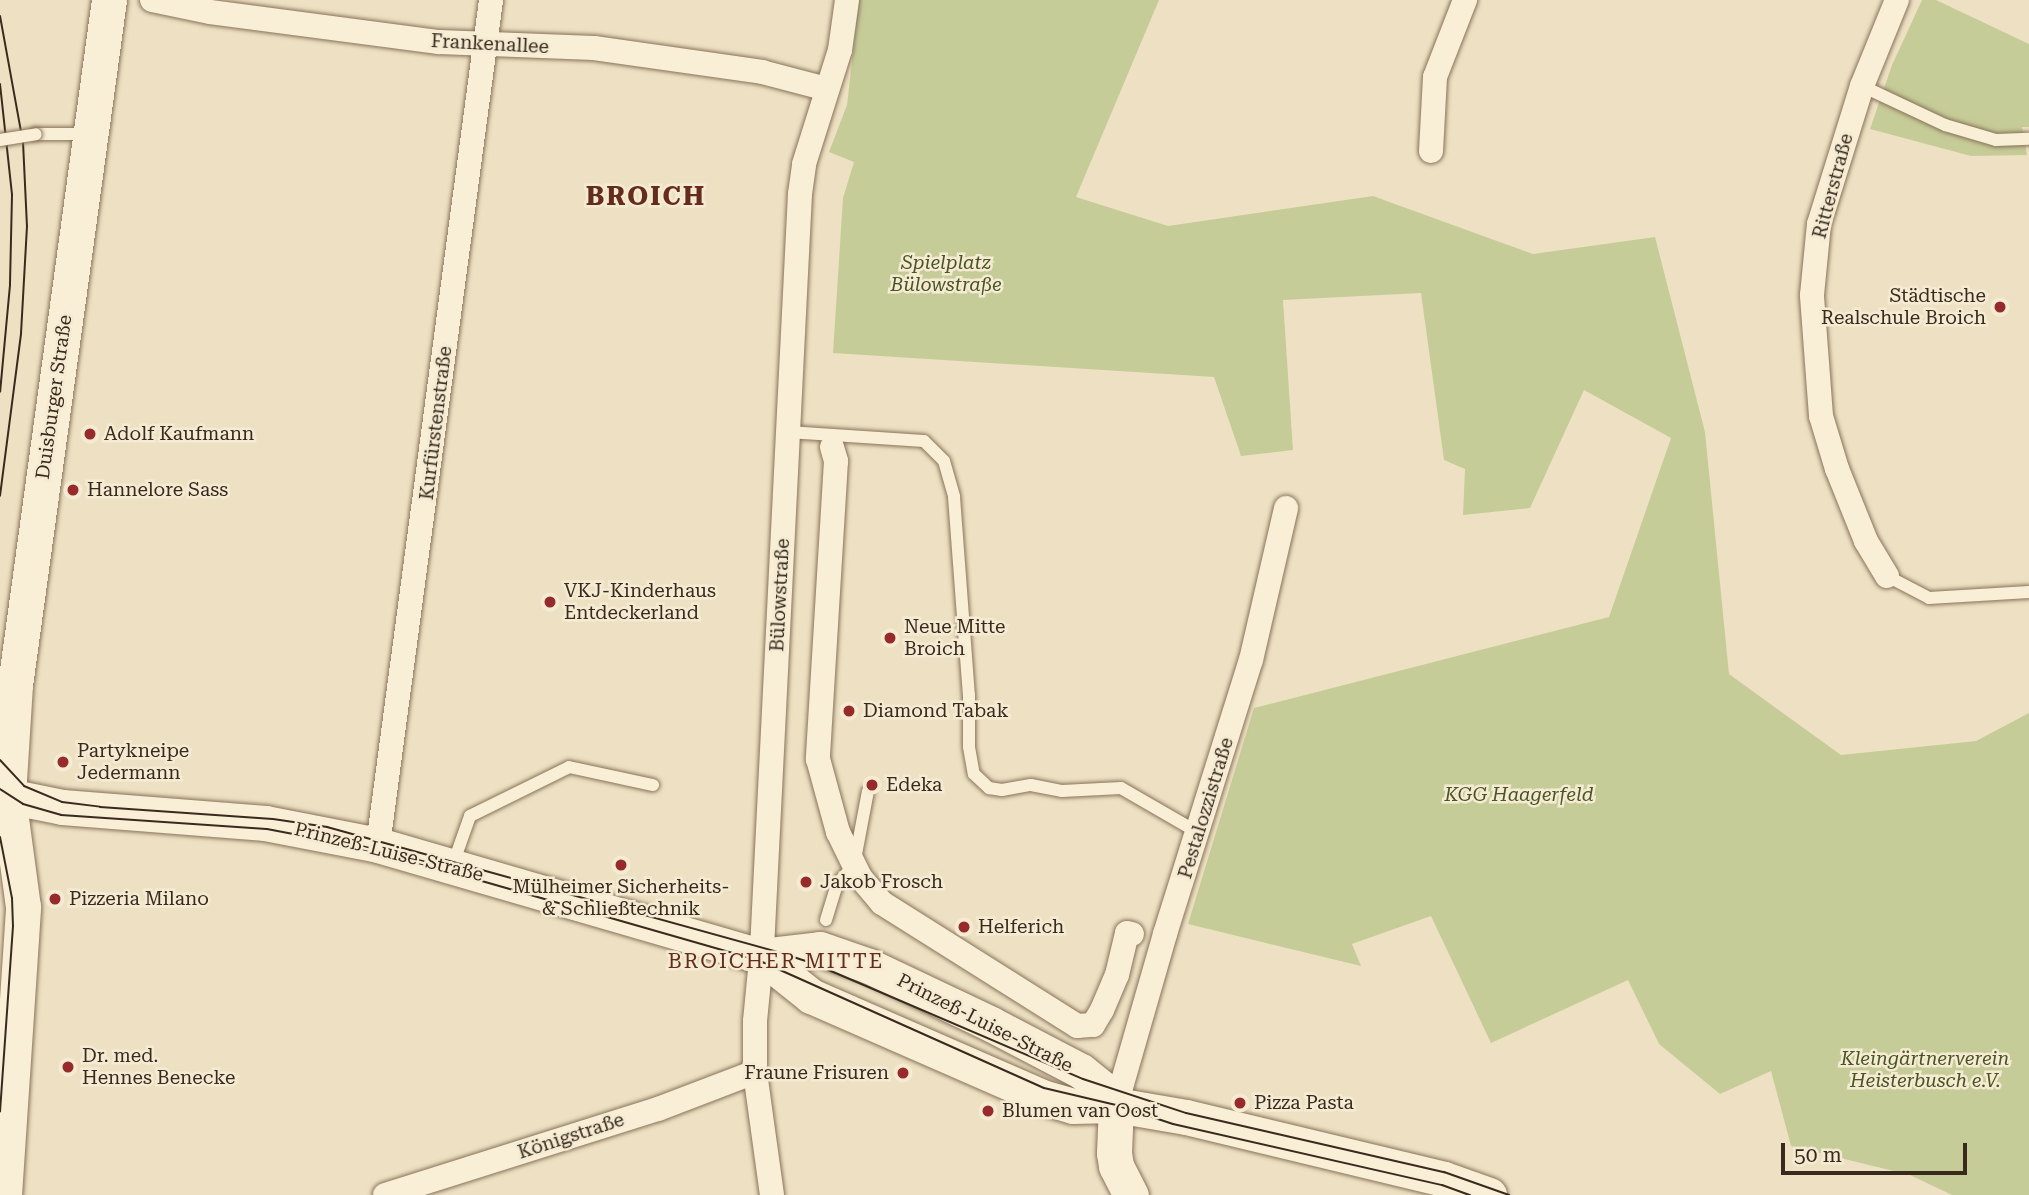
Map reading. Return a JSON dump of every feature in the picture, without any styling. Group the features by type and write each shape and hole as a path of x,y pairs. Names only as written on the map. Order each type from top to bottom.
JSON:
{"main road":[{"name":"Duisburger Straße","path":"4,1195 23,907 4,809 15,685 109,0"},
{"name":"Prinzeß-Luise-Straße","path":"4,809 62,807 265,823 378,845 761,956 811,996 1024,1090 1073,1106 1116,1105 1186,1117 1430,1175 1489,1195"},
{"name":"Prinzeß-Luise-Straße","path":"761,956 820,949 869,966 991,1024 1081,1072 1106,1091 1116,1105"},
{"path":"1116,1105 1116,1166 1131,1195"}],"street":[{"name":"Frankenallee","path":"152,0 210,12 439,42 594,48 762,72 827,89"},
{"name":"Kurfürstenstraße","path":"378,845 491,0"},
{"name":"Bülowstraße","path":"772,1195 755,1072 755,1021 761,956 800,194 804,164 840,50 848,0"},
{"path":"1431,151 1435,77 1465,0"},
{"name":"Ritterstraße","path":"1888,576 1866,541 1837,469 1821,416 1812,295 1819,224 1863,86 1897,0"},
{"path":"832,447 836,474 818,759 825,794 838,832 860,877 881,903 1073,1033 1093,1025 1102,1010 1128,933 1132,934"},
{"name":"Pestalozzistraße","path":"1116,1105 1165,934 1199,833 1251,660 1286,508"},
{"name":"Königstraße","path":"385,1195 658,1109 755,1072"}],"lane":[{"path":"1863,86 1945,125 1996,140 2029,139"},
{"path":"0,141 36,134 91,134"},
{"path":"788,432 924,441 944,461 954,497 970,695 969,747 974,774 989,788 1002,790 1031,785 1062,791 1121,788 1199,833"},
{"path":"1888,576 1929,598 2029,592"},
{"path":"453,866 470,816 569,767 653,785"},
{"path":"826,920 837,884 854,865 868,791"}],"green space":[{"path":"859,0 1159,0 1076,197 1168,226 1373,196 1533,254 1655,237 1705,432 1729,674 1841,755 1976,741 2029,713 2029,1195 1952,1195 1910,1175 1791,1146 1771,1071 1720,1094 1659,1044 1628,980 1491,1043 1431,916 1352,944 1361,966 1188,924 1254,708 1609,617 1671,438 1584,390 1530,508 1463,515 1465,469 1444,460 1421,293 1283,300 1293,450 1241,456 1214,377 833,353 843,198 854,162 829,152 847,105"},
{"path":"1922,0 1936,0 2029,44 2029,127 2022,127 2027,155 1971,156 1870,129 1892,65"}],"tram line":[{"path":"0,16 23,142 27,226 21,334 0,496"},
{"path":"0,84 12,195 10,285 0,392"},
{"path":"0,760 24,786 62,802 273,819 327,827 784,954 817,965 1083,1079 1186,1113 1444,1172 1509,1195"},
{"path":"0,789 23,804 61,815 267,829 330,841 426,865 760,961 1044,1088 1116,1105 1173,1124 1442,1185 1470,1195"},
{"path":"0,837 12,898 13,926 0,1112"}],"place":[{"name":"Städtische Realschule Broich","path":"2000,307"},
{"name":"Adolf Kaufmann","path":"90,434"},
{"name":"Hannelore Sass","path":"73,490"},
{"name":"VKJ-Kinderhaus Entdeckerland","path":"550,602"},
{"name":"Neue Mitte Broich","path":"890,638"},
{"name":"Diamond Tabak","path":"849,711"},
{"name":"Partykneipe Jedermann","path":"63,762"},
{"name":"Edeka","path":"872,785"},
{"name":"Mülheimer Sicherheits- & Schließtechnik","path":"621,865"},
{"name":"Jakob Frosch","path":"806,882"},
{"name":"Pizzeria Milano","path":"55,899"},
{"name":"Helferich","path":"964,927"},
{"name":"Dr. med. Hennes Benecke","path":"68,1067"},
{"name":"Fraune Frisuren","path":"903,1073"},
{"name":"Pizza Pasta","path":"1240,1103"},
{"name":"Blumen van Oost","path":"988,1111"}],"district":[{"name":"BROICH","path":"646,197"},
{"name":"BROICHER MITTE","path":"776,961"}],"park label":[{"name":"Spielplatz Bülowstraße","path":"946,274"},
{"name":"KGG Haagerfeld","path":"1519,795"},
{"name":"Kleingärtnerverein Heisterbusch e.V.","path":"1925,1070"}]}
